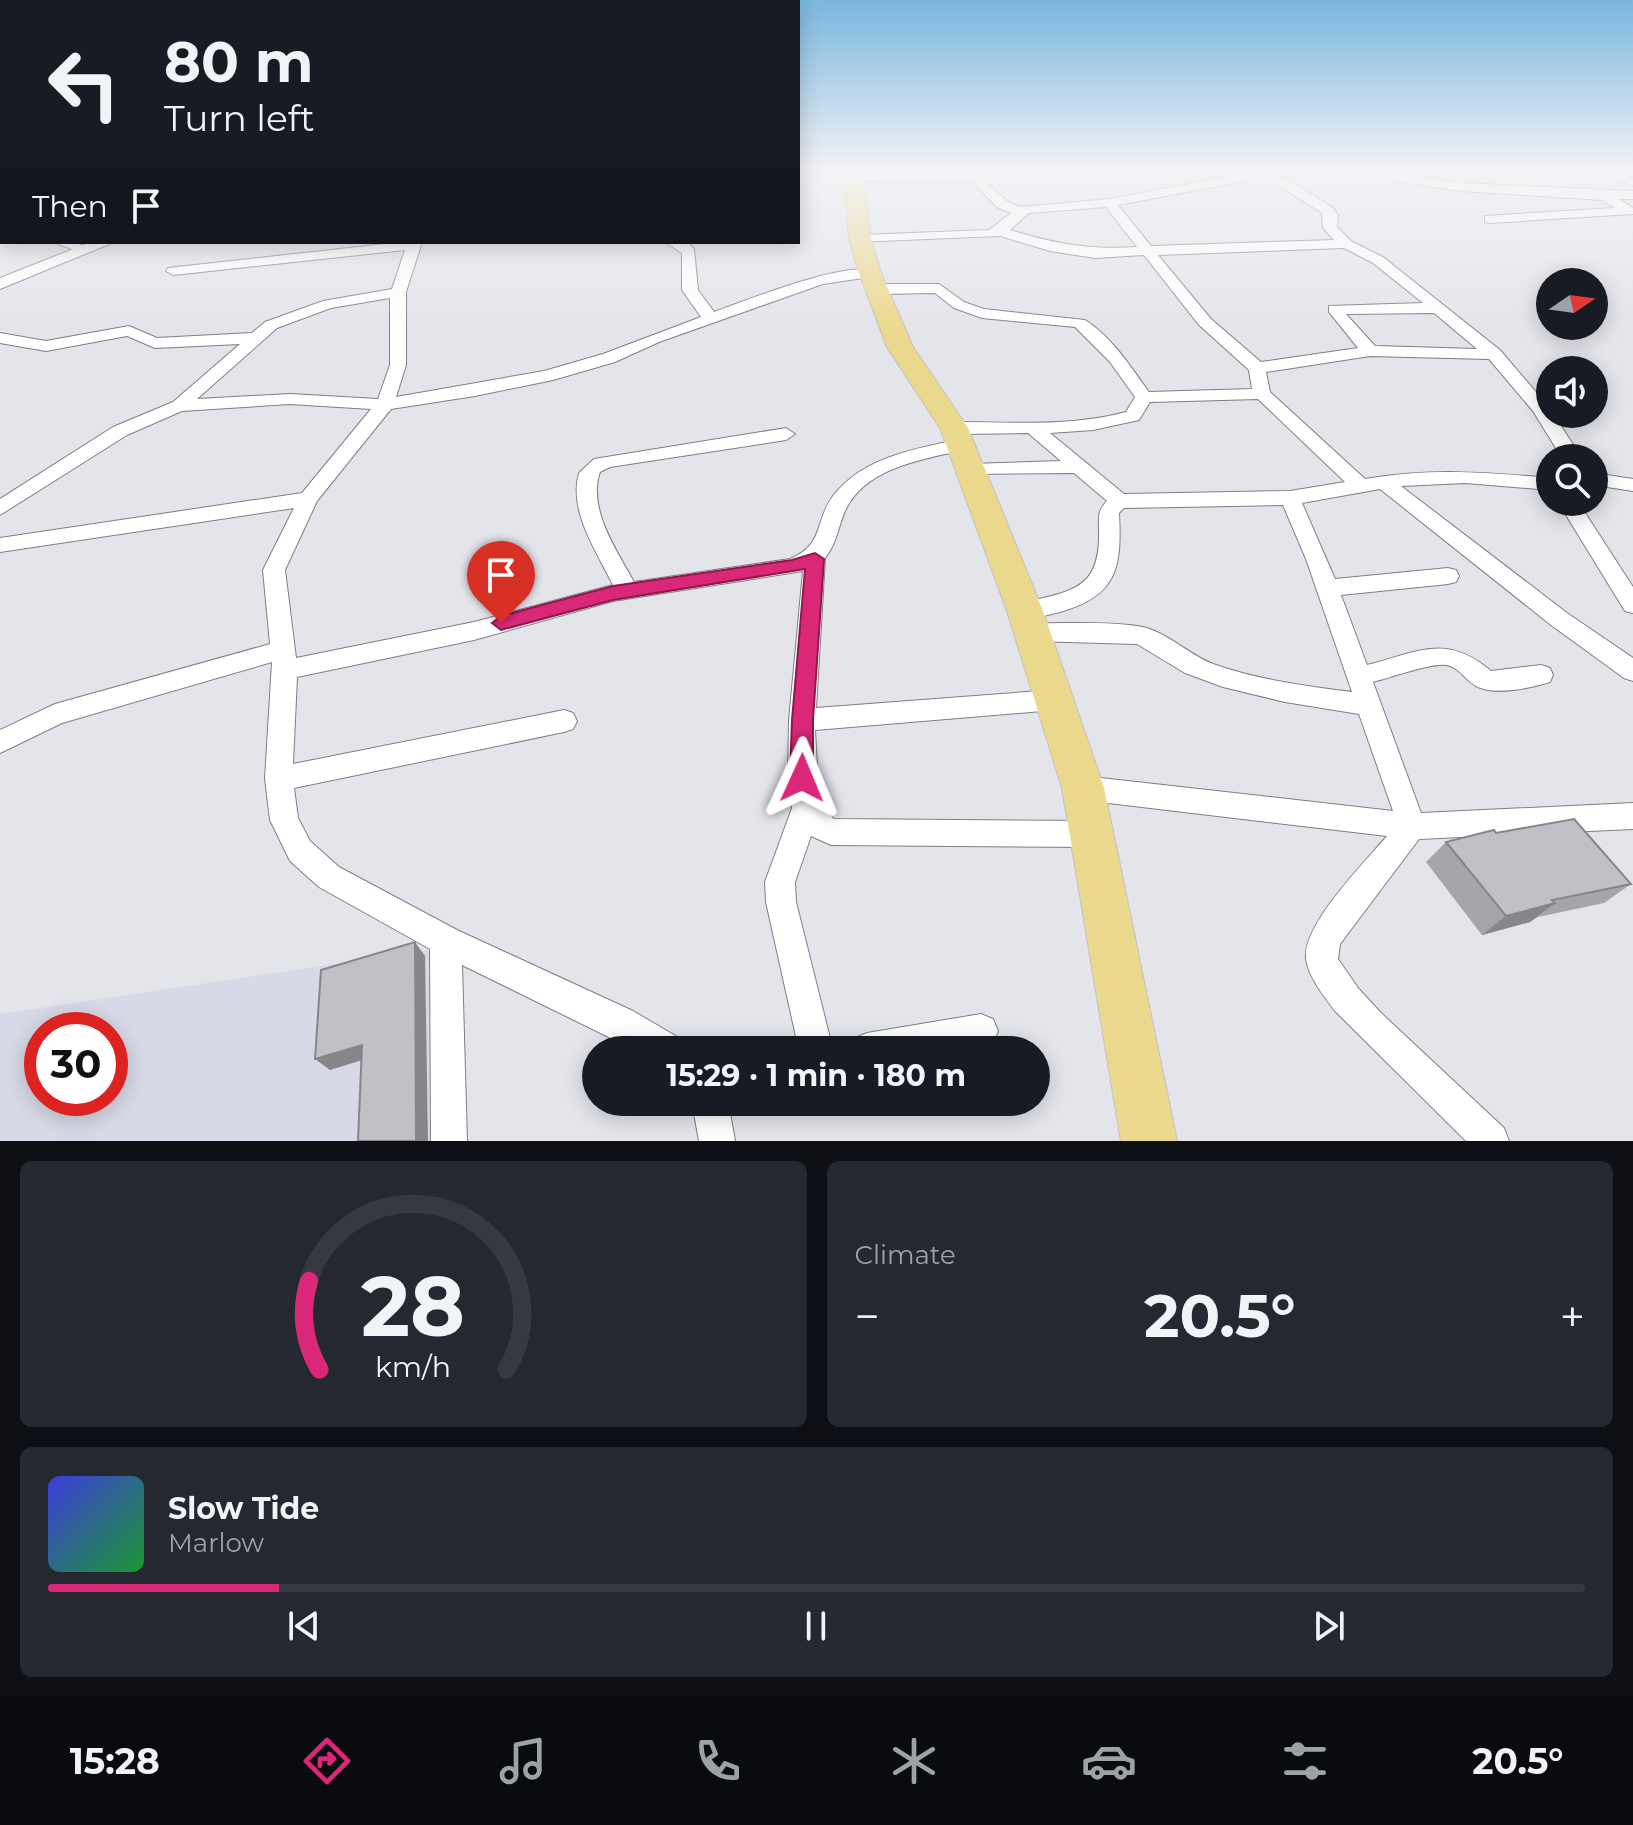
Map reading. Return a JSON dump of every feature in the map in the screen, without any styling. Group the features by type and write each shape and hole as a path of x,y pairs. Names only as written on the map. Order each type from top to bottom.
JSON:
{"main road":[{"path":"861,223 869,267 900,347 962,447 1028,622 1083,788 1149,1141"}],"street":[{"path":"179,406 281,399 385,404 547,376 609,358 820,280 958,237 999,231 1012,223"},
{"path":"1125,223 1205,322 1257,368 1262,394 1372,484 1633,671"},
{"path":"1331,223 1331,232 1346,244 1378,260 1494,354 1515,375 1563,444"},
{"path":"999,231 1079,253 1346,244"},
{"path":"66,244 85,250"},
{"path":"0,284 101,244"},
{"path":"173,271 414,244 398,292 398,365 385,404 308,499 274,570 284,660 279,779 284,820 300,851 329,877 446,941 643,1036"},
{"path":"681,244 689,252 690,290 711,319"},
{"path":"869,267 939,289 959,305 982,313 1079,323 1090,330 1116,358 1144,397"},
{"path":"0,508 120,431 179,406 271,325 306,310 398,292"},
{"path":"1370,351 1334,309 1439,308"},
{"path":"0,338 46,346 129,331 155,343 255,338"},
{"path":"1257,368 1370,351 1494,354"},
{"path":"1144,397 1262,394"},
{"path":"0,742 55,714 284,660 474,631 627,591 794,566 815,559 825,547 836,507 847,492 873,470 909,456 962,447 1032,427 1124,419 1133,416 1144,397"},
{"path":"1032,427 1119,501 1290,498 1372,484 1465,477 1536,483"},
{"path":"627,591 588,508 587,476 591,469 610,461 786,434"},
{"path":"962,447 1079,467"},
{"path":"1608,481 1633,485"},
{"path":"1290,498 1328,588 1412,826"},
{"path":"0,545 308,499"},
{"path":"1028,622 1087,595 1098,584 1110,560 1109,511 1119,501"},
{"path":"1577,516 1633,605"},
{"path":"813,1036 781,902 780,882 806,808 802,778 802,720 815,559"},
{"path":"1328,588 1448,576"},
{"path":"1028,622 1138,635 1149,638 1190,664 1255,687 1284,694 1370,705"},
{"path":"1360,676 1444,655 1455,657 1484,679 1493,681 1541,675"},
{"path":"802,720 1054,700"},
{"path":"279,779 564,721"},
{"path":"1083,788 1412,826 1633,816"},
{"path":"806,808 818,825 831,832 1091,834"},
{"path":"1412,826 1326,936 1321,958 1330,980 1352,1006 1491,1141"},
{"path":"446,941 449,1141"},
{"path":"951,1036 981,1031"},
{"path":"713,1116 717,1141"}],"shaded area":[{"path":"429,950 431,1141 0,1141 0,1014"}],"building":[{"path":"1574,819 1631,884 1552,900 1555,903 1506,916 1446,842 1494,830 1496,833"},
{"path":"415,942 416,1141 358,1141 362,1045 315,1059 321,970"}],"route":[{"path":"501,623 613,593 794,566 815,559 802,720 802,778"}]}
